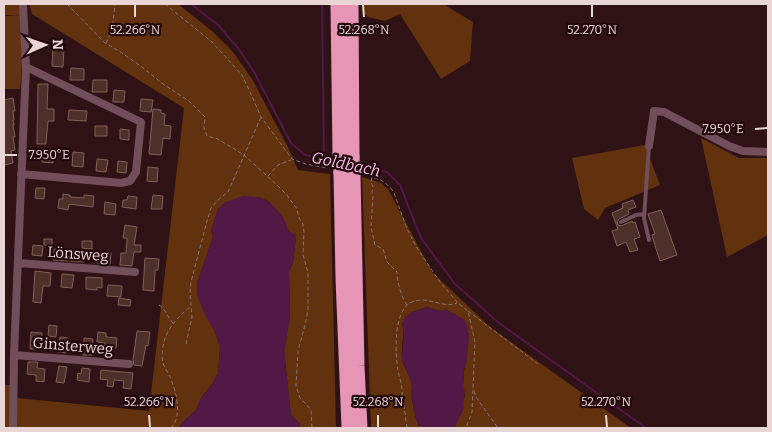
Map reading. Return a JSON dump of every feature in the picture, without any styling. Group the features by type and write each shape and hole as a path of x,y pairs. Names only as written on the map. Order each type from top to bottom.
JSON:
{"highway":[{"path":"338,4 346,156"},
{"path":"349,428 340,172 346,156 351,4"},
{"path":"340,172 357,366 360,428"}],"street":[{"path":"13,428 14,355 26,66 23,4"},
{"path":"21,174 121,183 130,181 136,172 141,122 26,66"},
{"path":"649,146 654,111 664,112 728,146 743,151 768,152"},
{"name":"Lönsweg","path":"18,263 135,272"},
{"name":"Ginsterweg","path":"14,355 129,364"}],"lane":[{"path":"649,146 644,214 649,240"},
{"path":"621,222 636,215 644,214"}],"path":[{"path":"66,4 105,43 189,101 204,117 204,128 207,136 218,139 244,155 286,194 297,209 304,232 303,255 308,273 308,309 298,350 296,386 300,398 310,410 312,428"},
{"path":"105,43 112,31 115,4"},
{"path":"165,4 212,42 231,62 242,76 252,94 261,117 292,159 340,172"},
{"path":"186,344 192,317 191,282 207,221 212,208 228,192 261,117"},
{"path":"268,176 278,165 292,159"},
{"path":"406,305 397,280 397,272 387,262 383,249 375,245 371,227 372,192 374,187 371,182 372,177 381,180 390,187 417,248 440,282 458,303 538,364"},
{"path":"407,428 398,371 397,334 401,313 406,305 421,299 448,306 458,303"},
{"path":"159,305 164,308 168,317 174,323"},
{"path":"170,428 173,426 178,414 178,404 174,387 163,364 162,354 165,338 174,323 192,306"},
{"path":"466,428 472,412 475,342 468,311"},
{"path":"473,388 476,397 498,428"}],"shaded area":[{"path":"4,4 19,4 21,15 4,15"},
{"path":"29,4 178,4 212,31 233,52 252,79 298,170 330,174 336,428 300,428 300,424 291,415 284,351 290,317 289,272 293,262 296,238 288,230 282,216 268,201 258,197 226,202 218,209 211,231 213,237 197,283 220,346 218,374 201,398 196,410 178,428 4,428 4,385 14,385 17,398 149,411 184,108 32,14"},
{"path":"362,4 443,4 473,22 470,61 441,79 400,14 385,21 368,17 362,11"},
{"path":"21,15 23,49 20,89 4,89 4,16"},
{"path":"701,138 739,158 768,158 768,235 727,257"},
{"path":"645,145 660,185 605,208 598,220 584,209 572,158"},
{"path":"362,177 381,183 388,189 432,272 490,327 631,428 451,428 455,427 465,396 463,387 467,359 456,315 445,309 440,311 427,307 412,312 402,323 402,354 403,362 412,383 411,395 418,425 428,428 371,428"},
{"path":"243,196 258,197 269,202 284,219 290,232 295,234 296,238 293,262 289,272 290,317 284,351 291,415 300,424 300,428 178,428 196,410 201,398 218,374 220,346 197,295 197,283 213,237 211,231 218,209 226,202"},
{"path":"427,307 440,311 445,309 464,319 468,327 469,337 463,386 465,392 464,408 455,427 446,429 427,428 418,425 411,395 412,383 402,358 402,323 413,312"}],"building":[{"path":"53,47 64,47 63,67 52,66"},
{"path":"71,68 84,69 84,80 70,80"},
{"path":"93,80 107,80 107,92 92,92"},
{"path":"38,84 48,84 47,109 54,109 54,121 48,121 46,144 37,144"},
{"path":"114,90 125,91 124,102 113,102"},
{"path":"13,98 15,150 11,151 13,163 4,165 4,100"},
{"path":"141,99 153,100 151,112 140,111"},
{"path":"153,109 161,110 161,113 165,114 164,125 171,126 170,139 163,138 161,155 149,154"},
{"path":"69,110 87,111 86,121 68,120"},
{"path":"95,126 107,126 107,136 95,136"},
{"path":"120,129 129,130 129,140 120,139"},
{"path":"42,149 55,149 53,163 42,162"},
{"path":"73,152 84,153 83,167 72,166"},
{"path":"97,159 108,160 106,172 96,171"},
{"path":"118,161 127,162 126,173 117,172"},
{"path":"148,167 158,168 157,182 147,181"},
{"path":"36,188 45,188 44,199 35,198"},
{"path":"63,194 70,195 70,197 84,198 84,195 94,196 93,207 69,204 68,210 58,208 59,199 63,199"},
{"path":"153,195 163,196 162,209 151,209"},
{"path":"128,196 137,197 136,209 122,207 123,200 127,200"},
{"path":"633,200 636,207 628,210 629,214 617,222 621,226 632,221 633,223 635,222 640,237 634,239 638,250 630,252 626,242 617,246 612,231 618,229 612,213 623,208 622,204"},
{"path":"105,202 116,204 115,215 104,214"},
{"path":"661,210 677,255 660,261 652,235 655,234 648,214"},
{"path":"125,225 137,227 134,245 141,245 141,252 134,252 132,266 120,265 121,253 126,253 127,238 123,238"},
{"path":"44,239 52,239 52,246 44,245"},
{"path":"82,241 92,241 92,249 82,248"},
{"path":"33,245 43,246 42,256 32,255"},
{"path":"54,249 85,251 84,262 53,260"},
{"path":"98,252 111,253 110,264 97,263"},
{"path":"145,258 159,259 158,270 155,270 154,291 143,290"},
{"path":"35,271 51,273 50,286 43,286 41,303 33,302"},
{"path":"62,274 74,275 72,288 61,287"},
{"path":"86,277 102,278 102,288 97,287 97,290 86,289"},
{"path":"108,285 122,286 121,297 107,296"},
{"path":"119,298 131,300 130,306 118,305"},
{"path":"49,325 57,326 56,337 48,336"},
{"path":"137,331 150,332 142,366 134,365 133,360"},
{"path":"31,332 42,333 40,349 30,349"},
{"path":"98,332 106,333 106,337 117,338 116,348 111,348 111,353 104,352 105,343 97,342"},
{"path":"60,337 68,338 68,343 84,345 84,338 93,339 92,355 83,355 83,352 67,350 66,353 58,352"},
{"path":"28,362 38,362 37,368 45,369 44,382 36,381 36,375 27,374"},
{"path":"59,366 67,367 64,383 56,382"},
{"path":"82,368 90,369 89,382 77,380 78,373 81,374"},
{"path":"101,370 133,373 131,389 123,388 124,381 114,380 113,387 107,386 108,380 100,379"}],"waterway":[{"name":"Goldbach","path":"191,4 218,25 238,48 254,72 291,143 305,155 335,161"},
{"path":"322,4 324,159"},
{"name":"Goldbach","path":"359,166 387,172 400,185 421,238 455,284 499,323 646,428"}]}
